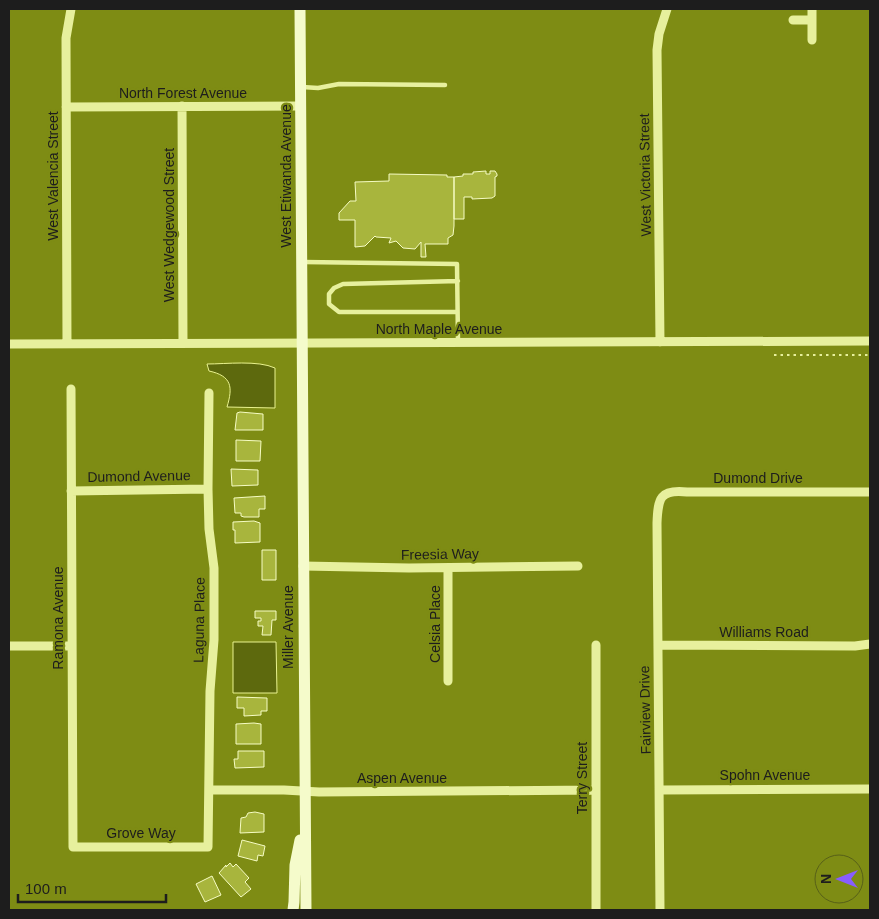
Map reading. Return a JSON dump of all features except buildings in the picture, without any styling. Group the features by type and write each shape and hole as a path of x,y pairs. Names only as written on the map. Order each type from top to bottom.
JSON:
{"street":[{"name":"West Valencia Street","path":"67,344 66,38 71,9"},
{"name":"West Etiwanda Avenue","path":"300,9 302,343"},
{"name":"West Victoria Street","path":"660,342 657,50 659,34 667,9"},
{"path":"812,9 812,40"},
{"path":"793,20 812,20"},
{"name":"West Wedgewood Street","path":"182,106 183,343"},
{"name":"North Forest Avenue","path":"66,107 300,106"},
{"name":"North Maple Avenue","path":"9,344 870,341"},
{"name":"Miller Avenue","path":"302,343 306,910"},
{"name":"Ramona Avenue","path":"71,389 73,847"},
{"name":"Laguna Place","path":"208,847 210,691 214,640 214,568 208,489 209,393"},
{"name":"Dumond Avenue","path":"71,491 208,489"},
{"name":"Dumond Drive","path":"657,510 658,502 662,497 674,491 870,492"},
{"name":"Fairview Drive","path":"657,510 660,910"},
{"name":"Freesia Way","path":"303,566 448,568 578,566"},
{"name":"Celsia Place","path":"448,568 448,681"},
{"name":"Williams Road","path":"658,644 855,646 870,644"},
{"name":"Terry Street","path":"596,645 596,910"},
{"path":"9,646 72,646"},
{"name":"Spohn Avenue","path":"660,790 870,789"},
{"name":"Aspen Avenue","path":"209,790 596,790"},
{"path":"293,910 295,866 305,821"},
{"name":"Grove Way","path":"73,847 208,847"}],"lane":[{"path":"300,88 318,88 339,84 445,85"},
{"path":"301,262 457,264 458,342"},
{"path":"457,312 339,312 329,304 329,294 334,288 344,284 458,281"}],"path":[{"path":"774,356 870,355"}],"shaded area":[{"path":"251,363 275,368 275,408 227,407 230,394 229,383 217,373 209,371 207,364"},
{"path":"233,642 276,642 277,693 233,693"}]}
